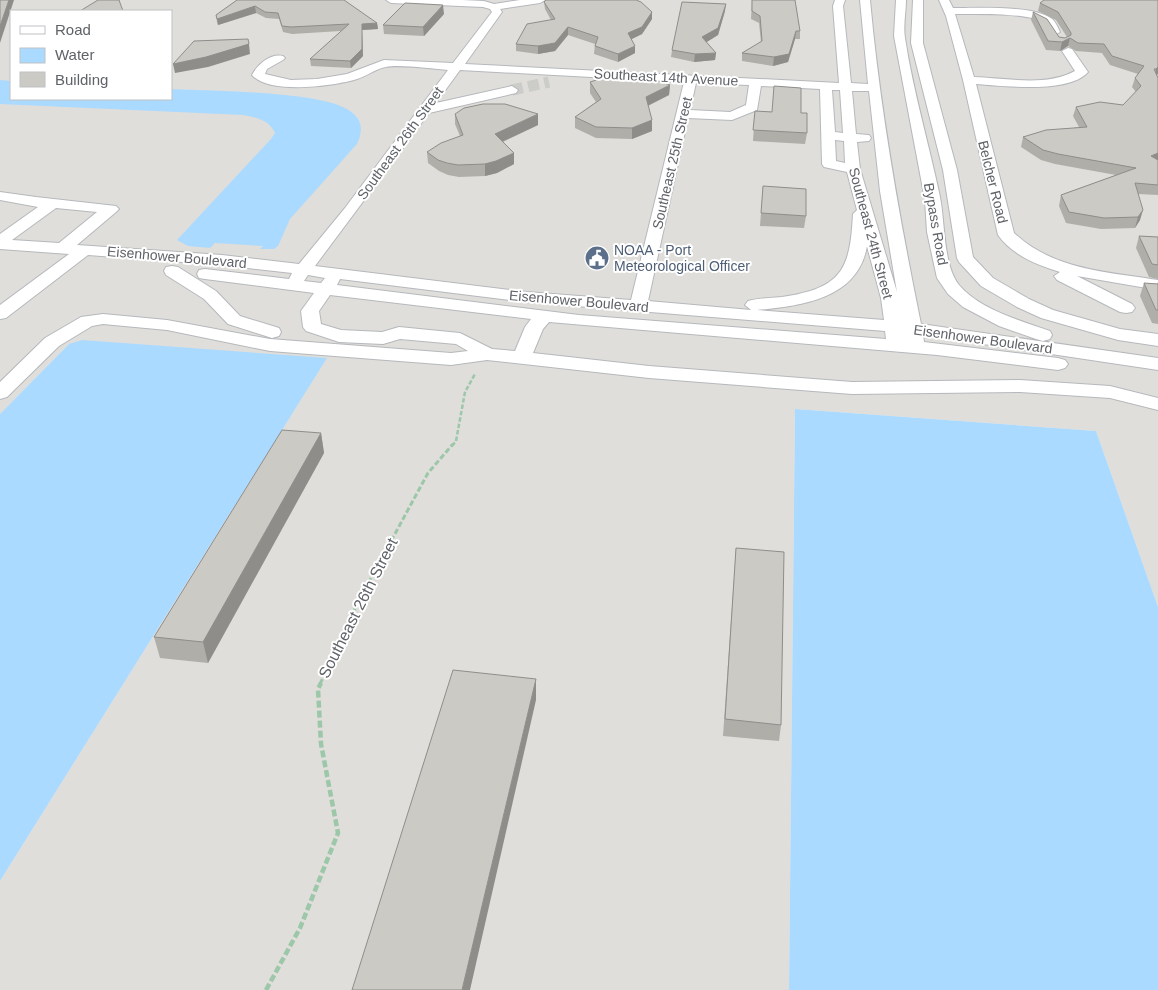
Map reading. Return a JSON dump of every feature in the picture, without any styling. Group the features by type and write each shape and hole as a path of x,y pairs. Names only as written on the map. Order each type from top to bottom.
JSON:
{"street":[{"path":"392,0 489,5 540,0"},
{"name":"Southeast 24th Street","path":"839,0 838,6 855,50 874,88 882,139 887,191 915,347"},
{"name":"Bypass Road","path":"901,0 900,36 933,200 935,232 946,278 954,290 975,307 1028,331 1086,343 1158,351"},
{"path":"918,0 917,43 950,170 966,258 987,282 1023,304 1046,314 1118,334 1158,340"},
{"name":"Southeast 24th Street","path":"864,1 855,50 845,86 853,169 890,298 896,346"},
{"name":"Southeast 26th Street","path":"291,284 305,269 492,21 497,12 489,5"},
{"path":"946,5 1022,13 1039,17 1049,22 1082,72 1073,78 1054,82 968,80"},
{"name":"Belcher Road","path":"946,5 968,80 1006,235 1015,246 1046,262 1088,273 1158,285"},
{"name":"Southeast 14th Avenue","path":"279,58 262,67 258,74 267,80 284,83 306,83 351,78 384,63 874,88"},
{"path":"549,82 586,73"},
{"name":"Southeast 25th Street","path":"638,306 692,79"},
{"path":"683,114 732,116 752,107 756,82"},
{"path":"826,86 829,164 853,169"},
{"path":"424,110 512,90"},
{"path":"828,136 882,139"},
{"path":"0,196 52,204 111,209 66,256 0,314"},
{"path":"638,306 786,302 832,286 847,274 854,263 859,248 862,199"},
{"path":"0,242 52,204"},
{"name":"Eisenhower Boulevard","path":"0,242 66,256 172,271 544,316 915,347 1058,364 1139,371 1158,370"},
{"name":"Eisenhower Boulevard","path":"0,258 66,256 85,250 222,260 338,273 443,288 913,328 1158,364"},
{"path":"1046,262 1064,276 1126,308"},
{"path":"172,271 210,296 234,320 272,332 383,338 395,344 456,350 479,349 522,358 659,372 852,388 1020,386 1110,392 1158,404"},
{"path":"338,273 310,311 312,327 338,336"},
{"path":"522,358 534,327 544,316"},
{"path":"0,393 52,342 87,321 103,319 167,325 270,345 451,360 479,349"}],"path":[{"name":"Southeast 26th Street","path":"266,990 300,928 338,833 322,744 318,689 359,600 428,474 456,441 465,392 479,349"}],"shaded area":[{"path":"0,0 1158,0 1158,607 1096,431 795,409 789,990 0,990 0,881 326,359 69,344 0,414"}],"water":[{"path":"0,80 10,81 10,100 172,100 172,89 265,93 316,99 336,104 354,114 360,122 361,130 357,144 290,219 278,246 274,249 260,249 263,246 215,243 210,248 188,246 177,240 271,139 275,133 266,122 243,115 0,104"},
{"path":"82,340 327,358 0,881 0,414 69,344"},
{"path":"795,409 1096,431 1158,607 1158,990 789,990"}],"building":[{"path":"0,0 9,0 0,26"},
{"path":"98,0 119,0 123,10 82,10"},
{"path":"237,0 344,0 377,23 362,24 362,49 350,61 310,59 349,24 282,26 278,13 265,12 255,6 217,19 216,15"},
{"path":"546,0 636,0 652,12 642,27 628,33 635,46 618,54 595,46 598,37 568,27 555,43 538,46 516,44 527,24 555,19 544,2"},
{"path":"752,0 795,0 800,31 796,31 789,54 774,57 742,53 762,41 760,16 752,11"},
{"path":"1044,0 1158,0 1158,67 1154,69 1158,78 1158,153 1151,156 1158,160 1158,185 1135,183 1143,210 1138,217 1104,218 1069,212 1061,195 1136,168 1043,150 1023,137 1046,130 1087,127 1076,107 1100,102 1123,105 1141,86 1135,78 1144,66 1112,56 1104,44 1078,43 1070,38 1062,42 1048,41 1033,12 1047,19 1059,37 1065,38 1071,35 1071,33 1058,12 1040,3"},
{"path":"682,2 726,4 718,28 702,37 716,53 695,54 672,50"},
{"path":"405,3 443,5 423,27 383,25"},
{"path":"248,39 249,44 206,57 173,64 194,41"},
{"path":"619,73 646,77 670,85 646,97 652,120 632,128 596,127 575,117 601,99 590,82"},
{"path":"774,86 801,88 801,113 807,113 807,133 753,130 755,111 772,112"},
{"path":"483,104 505,104 538,114 495,134 514,153 485,164 458,165 438,160 427,152 441,143 463,135 455,114 464,108"},
{"path":"763,186 806,189 806,216 761,213"},
{"path":"1139,236 1158,237 1158,265 1152,264"},
{"path":"1144,283 1158,284 1158,310 1156,310"},
{"path":"282,430 321,433 203,642 154,637"},
{"path":"736,548 784,552 781,725 725,719"},
{"path":"453,670 536,679 462,990 352,990"}],"tunnel":[{"path":"512,90 549,82"}],"place":[{"name":"NOAA - Port Meteorological Officer","path":"597,258"}]}
